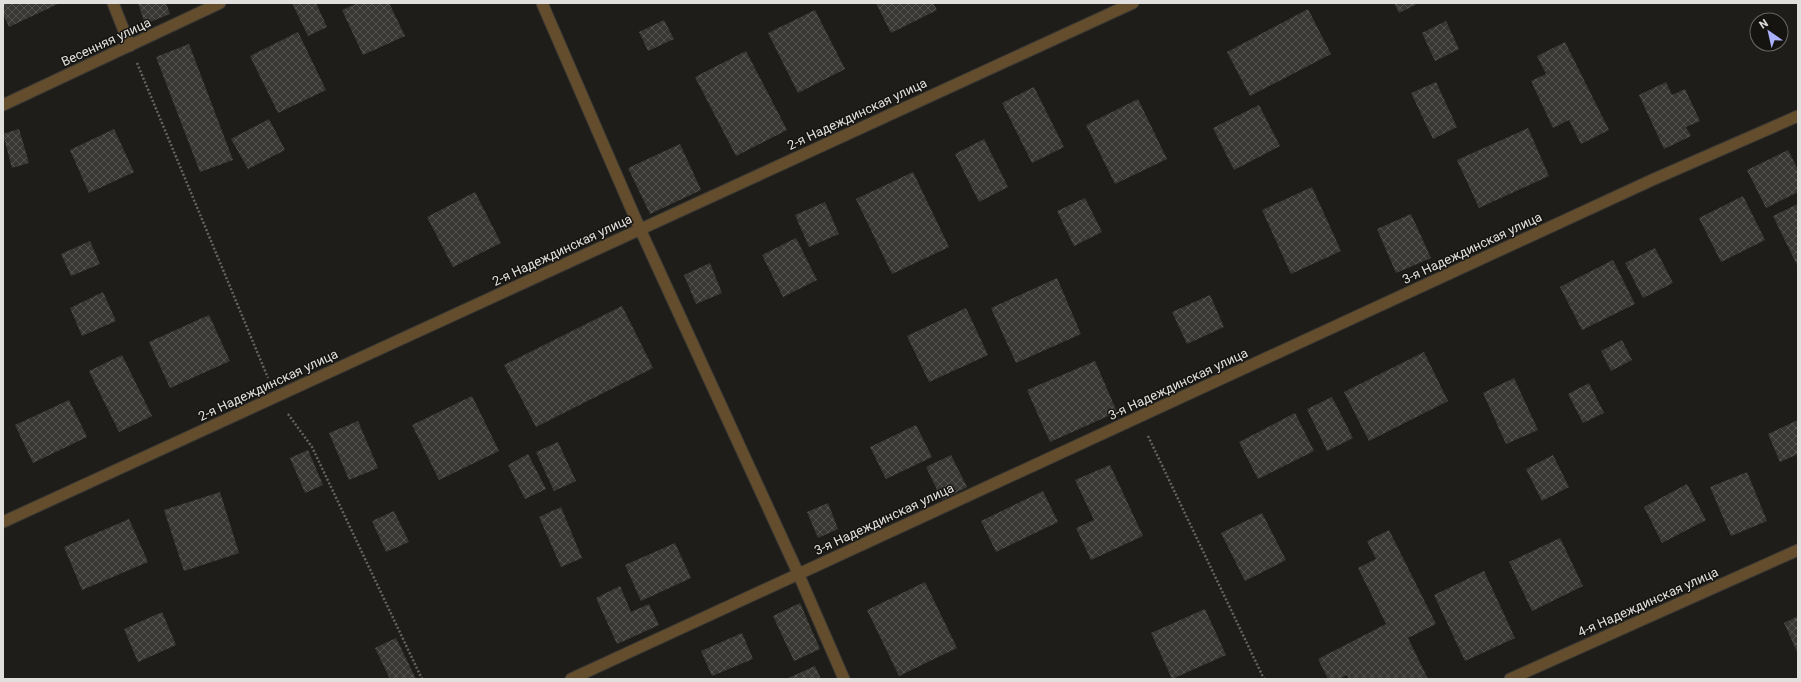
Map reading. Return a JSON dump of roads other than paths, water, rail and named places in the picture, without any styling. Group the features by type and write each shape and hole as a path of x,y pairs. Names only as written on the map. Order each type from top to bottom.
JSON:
{"street":[{"path":"113,3 130,46"},
{"name":"Весенняя улица","path":"3,105 220,3"},
{"path":"542,3 640,229 798,574 844,679"},
{"name":"2-я Надеждинская улица","path":"3,522 1133,3"},
{"name":"3-я Надеждинская улица","path":"571,679 1637,186 1798,116"},
{"name":"4-я Надеждинская улица","path":"1510,679 1798,550"}]}
